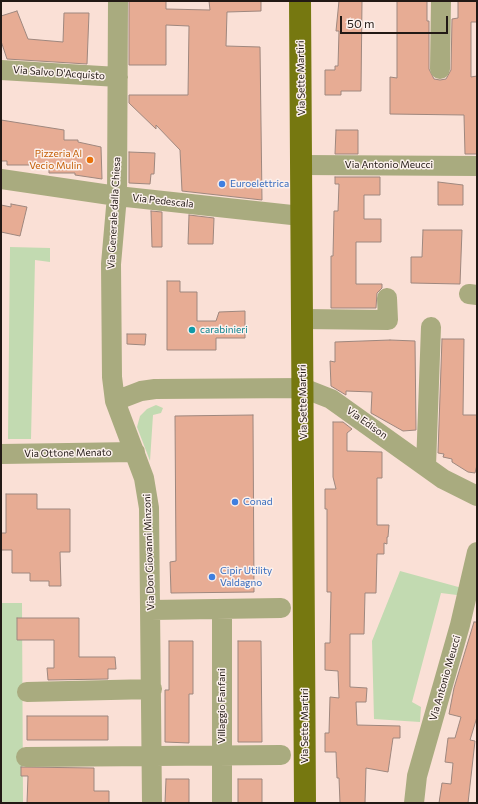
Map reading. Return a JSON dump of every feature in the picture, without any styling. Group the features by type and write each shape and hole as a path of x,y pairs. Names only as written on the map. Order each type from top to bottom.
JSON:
{"main road":[{"name":"Via Sette Martiri","path":"300,1 305,803"}],"street":[{"name":"Via Generale dalla Chiesa","path":"115,401 112,377 111,264 117,196 118,1"},
{"path":"440,69 441,1"},
{"name":"Via Salvo D'Acquisto","path":"1,70 118,77"},
{"name":"Via Antonio Meucci","path":"302,165 477,166"},
{"name":"Via Pedescala","path":"1,179 258,219 301,216"},
{"path":"303,319 388,320 387,298"},
{"path":"426,466 431,327"},
{"path":"115,401 141,391 155,389 303,388"},
{"name":"Via Edison","path":"303,388 331,398 443,479 477,496"},
{"name":"Via Don Giovanni Minzoni","path":"115,401 144,478 149,508 153,755 152,803"},
{"name":"Via Ottone Menato","path":"1,454 135,452"},
{"name":"Via Antonio Meucci","path":"414,803 417,776 460,625 477,552"},
{"path":"151,610 281,608"},
{"name":"Villaggio Fanfani","path":"222,609 222,803"},
{"path":"27,692 152,689"},
{"path":"26,757 281,755"}],"green space":[{"path":"10,247 50,248 50,262 35,260 31,439 8,439"},
{"path":"156,405 163,408 161,413 153,415 150,461 137,427 140,416 147,409"},
{"path":"400,571 462,588 457,595 441,593 412,702 421,707 420,722 374,719 372,641"},
{"path":"1,603 22,603 23,803 1,803"}],"building":[{"path":"129,1 166,1 166,9 210,10 209,1 261,1 261,11 227,12 226,46 260,47 262,200 182,191 180,150 156,125 156,129 129,103 129,95 188,95 189,26 166,25 166,65 129,65"},
{"path":"339,1 362,1 361,91 341,91 341,95 325,95 325,70 335,70 335,66 338,66 339,31 336,31"},
{"path":"397,1 427,1 427,21 429,21 429,69 434,79 440,80 446,79 451,70 452,19 458,18 458,1 477,1 477,22 471,22 471,77 477,76 477,154 465,154 464,115 390,114 390,77 397,78"},
{"path":"17,11 28,39 63,42 64,13 89,13 87,64 7,59 1,41 1,16"},
{"path":"1,120 64,130 64,140 78,140 78,142 101,147 102,179 75,175 75,173 49,173 49,165 7,165 7,161 1,161"},
{"path":"336,130 358,130 358,154 335,154"},
{"path":"129,152 155,153 154,174 151,174 150,184 129,183"},
{"path":"335,177 380,177 380,195 364,195 364,219 381,219 381,242 356,242 356,284 382,284 382,288 377,293 376,308 331,308 331,256 333,256 334,211 338,211 339,184 335,184"},
{"path":"438,182 463,185 463,205 438,205"},
{"path":"11,204 27,207 20,236 1,232 1,205 11,207"},
{"path":"151,211 162,212 162,247 152,247"},
{"path":"189,215 214,218 213,244 188,244"},
{"path":"423,230 462,230 460,284 411,283 411,257 422,257"},
{"path":"167,281 180,281 180,292 197,292 197,321 216,321 219,312 245,311 245,338 216,338 216,350 167,350"},
{"path":"127,334 146,334 145,345 127,344"},
{"path":"442,339 464,339 463,415 477,415 477,465 475,473 468,472 452,462 452,459 443,457 444,454 438,453"},
{"path":"390,340 415,341 416,430 403,431 371,413 372,392 346,391 346,395 331,386 330,361 335,362 335,342"},
{"path":"253,415 254,592 171,593 170,562 176,561 175,416"},
{"path":"333,422 343,422 352,429 347,433 347,451 382,452 382,478 377,478 377,525 389,525 387,544 384,543 384,554 377,554 376,593 365,593 364,634 350,634 350,687 367,688 366,702 356,702 357,725 400,726 400,738 393,738 388,772 366,768 365,803 340,803 336,752 325,752 325,733 329,733 330,697 339,698 338,671 325,670 325,643 330,643 331,592 327,592 327,509 325,509 325,489 336,489 333,477"},
{"path":"6,494 37,494 37,509 70,509 70,552 60,552 61,586 49,586 49,581 30,581 30,573 12,573 12,550 1,550 1,533 6,533"},
{"path":"17,618 79,618 79,657 115,657 116,669 108,669 108,679 48,680 47,668 54,668 54,640 17,640"},
{"path":"474,622 477,622 477,717 470,740 475,741 468,803 439,803 442,783 451,784 453,763 445,762 448,738 455,738 461,717 449,714 454,688"},
{"path":"169,641 193,641 193,694 189,694 189,743 165,742 165,690 169,690"},
{"path":"238,641 261,641 262,742 238,742"},
{"path":"27,716 108,716 108,740 27,740"},
{"path":"21,767 94,768 94,791 109,791 109,803 27,803 28,776 21,776"},
{"path":"166,779 189,779 189,803 165,803"},
{"path":"238,779 262,779 262,803 238,803"}],"place":[{"name":"Pizzeria Al Vecio Mulin","path":"90,160"},
{"name":"Euroelettrica","path":"222,184"},
{"name":"carabinieri","path":"192,330"},
{"name":"Conad","path":"235,502"},
{"name":"Cipir Utility Valdagno","path":"212,577"}]}
